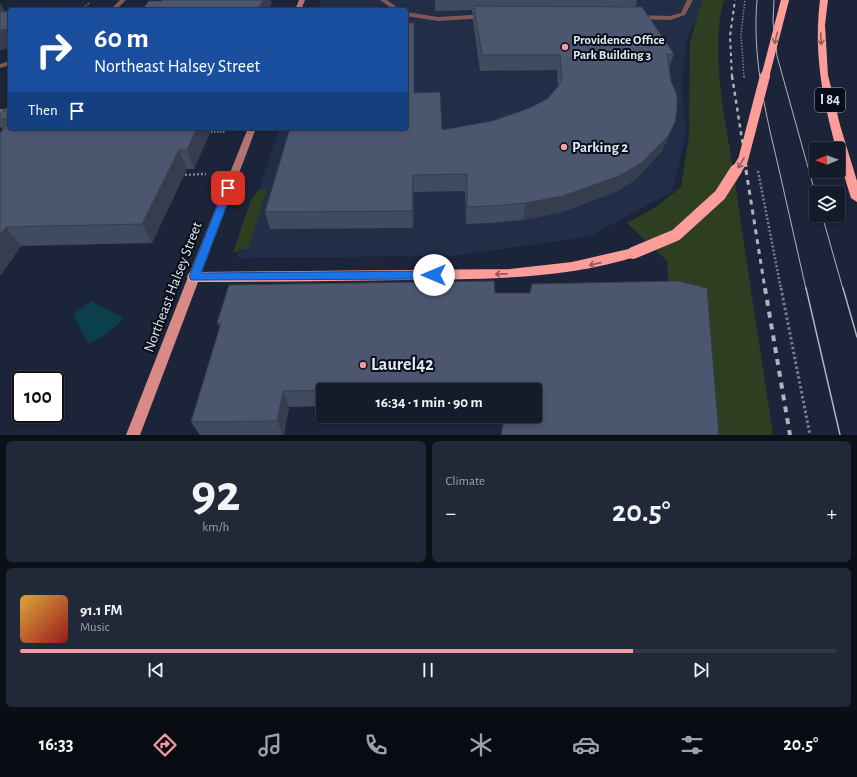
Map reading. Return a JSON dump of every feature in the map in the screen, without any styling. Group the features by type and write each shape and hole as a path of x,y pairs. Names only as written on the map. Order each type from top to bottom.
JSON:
{"highway":[{"path":"194,277 510,274 540,272 594,264 633,253 676,235 720,195 743,160 785,0"},
{"name":"I 84","path":"824,0 821,33 822,59 827,90 836,128 857,198"}],"main road":[{"name":"Northeast Halsey Street","path":"133,435 251,130"}],"lane":[{"path":"115,8 123,0"},
{"path":"383,0 395,8"},
{"path":"626,17 675,17 683,14 690,0"},
{"path":"408,14 438,19 492,16"},
{"path":"0,111 6,111 8,114 0,125"}],"path":[{"path":"745,0 741,34 745,85"},
{"path":"83,8 90,2"},
{"path":"204,132 226,132"},
{"path":"758,170 810,435"},
{"path":"175,175 206,174"}],"shaded area":[{"path":"321,0 705,0 687,39 682,84 686,135 672,192 588,237 453,256 237,258 278,130 408,130 408,8 319,8"},
{"path":"91,301 124,318 108,333 88,344 73,314"}],"green space":[{"path":"702,0 724,0 718,41 720,87 773,435 707,435 669,297 667,261 627,223 656,207 681,187 689,136 690,42"},
{"path":"259,190 267,190 248,249 239,249 238,252 233,252 251,200"}],"building":[{"path":"263,0 259,8 144,8 149,1"},
{"path":"474,6 642,7 674,54 667,54 671,81 677,95 675,122 668,136 641,163 619,176 563,196 526,203 467,207 467,174 413,175 412,211 265,212 289,130 408,130 408,23 414,23 414,93 440,92 442,130 492,121 530,108 547,99 562,80 560,55 482,55"},
{"path":"8,11 8,29 0,30 0,12"},
{"path":"8,106 8,119 0,119 0,114"},
{"path":"8,124 8,130 196,130 187,150 179,150 142,224 6,227 0,235 0,133"},
{"path":"494,281 495,293 530,293 532,284 678,281 707,288 719,435 501,435 504,423 542,423 542,383 316,383 316,390 283,391 277,421 191,422 221,323 217,323 229,285"}],"tram line":[{"path":"757,0 756,42 764,104 806,289"},
{"path":"774,0 773,21 777,56 813,186"},
{"path":"824,222 843,289"},
{"path":"806,288 840,435"},
{"path":"843,288 857,337"}],"railway":[{"path":"732,77 730,36 735,0"},
{"path":"732,76 747,171"},
{"path":"746,170 765,289"},
{"path":"765,288 790,435"}],"place":[{"name":"Providence Office Park Building 3","path":"565,47"},
{"name":"Parking 2","path":"564,147"},
{"name":"Laurel42","path":"363,365"}],"route":[{"path":"228,188 194,277 434,275"}]}
